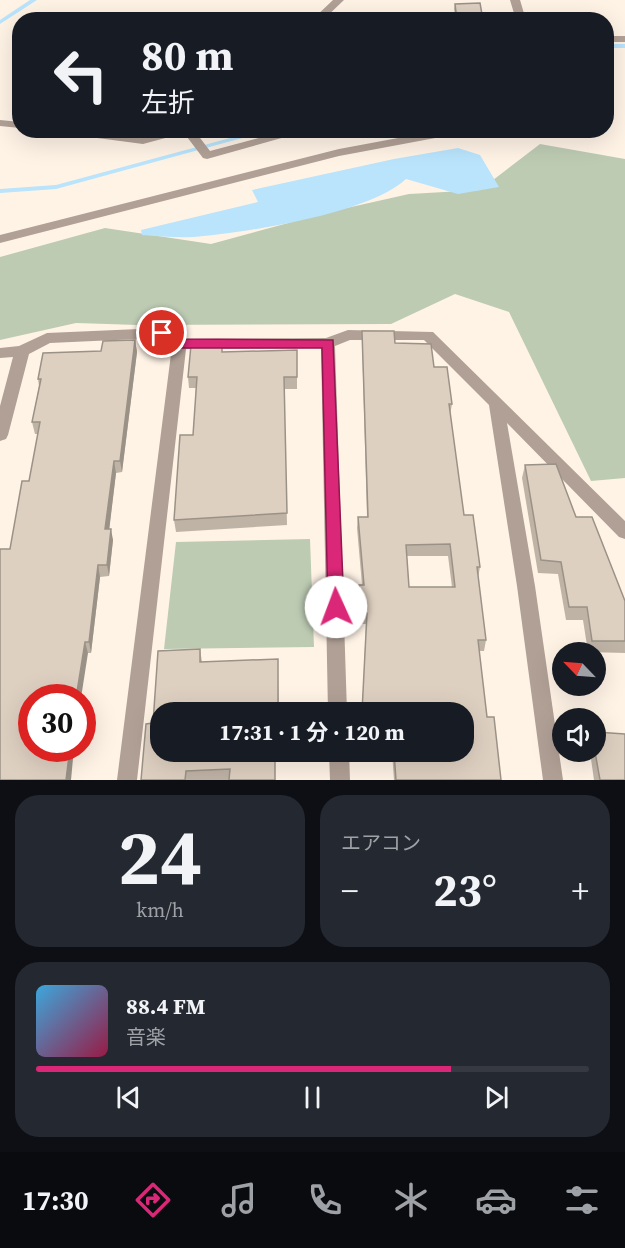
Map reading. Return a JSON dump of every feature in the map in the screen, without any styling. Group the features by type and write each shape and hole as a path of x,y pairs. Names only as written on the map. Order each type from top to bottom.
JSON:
{"street":[{"path":"326,12 339,0"},
{"path":"120,138 143,141 154,138"},
{"path":"194,138 207,155 274,138"},
{"path":"0,239 339,153 419,138"},
{"path":"0,352 22,351 47,338 162,333 179,344 328,343 348,335 428,335 625,532"},
{"path":"328,343 338,702"},
{"path":"127,780 179,344"},
{"path":"0,435 22,351"},
{"path":"496,404 526,586 554,780"},
{"path":"339,762 340,780"}],"green space":[{"path":"540,144 625,159 625,478 591,481 509,312 455,294 391,324 138,325 76,323 0,340 0,257 105,228 211,244 329,212 409,194 480,190"},
{"path":"310,539 314,647 164,649 176,542"}],"water":[{"path":"458,148 480,155 499,187 458,194 406,179 388,191 364,202 305,220 193,237 142,235 141,230 258,202 252,190 394,159"}],"building":[{"path":"480,3 482,12 456,12 455,4"},
{"path":"362,331 394,331 395,343 431,344 434,367 447,367 452,404 449,404 464,515 473,515 480,567 477,567 486,640 478,640 487,717 494,717 501,780 396,780 395,762 474,762 474,702 363,702 367,613 360,614 359,585 364,585 358,517 368,517","holes":["450,544 455,587 409,587 406,545"]},
{"path":"135,340 120,461 114,461 105,529 111,529 107,565 98,565 89,642 85,642 78,684 18,684 18,762 68,762 66,780 0,780 0,549 10,549 22,481 29,481 40,422 32,422 41,379 38,379 43,353 101,351 103,341"},
{"path":"191,345 222,345 222,352 297,350 297,377 284,377 287,513 174,520 180,435 193,435 197,377 188,377"},
{"path":"556,464 576,517 592,517 625,601 625,641 592,641 587,607 569,607 561,562 541,560 525,465"},
{"path":"200,649 200,662 278,659 278,702 154,702 158,651"},
{"path":"150,723 150,762 275,762 275,780 229,780 230,769 186,771 185,780 141,780 146,724"},
{"path":"606,733 625,734 625,780 600,780 597,762 606,762"}],"waterway":[{"path":"15,12 34,0"},
{"path":"0,22 12,14"},
{"path":"614,46 625,46"},
{"path":"0,191 56,187 239,138"}],"route":[{"path":"162,333 179,344 328,343 336,607"}]}
